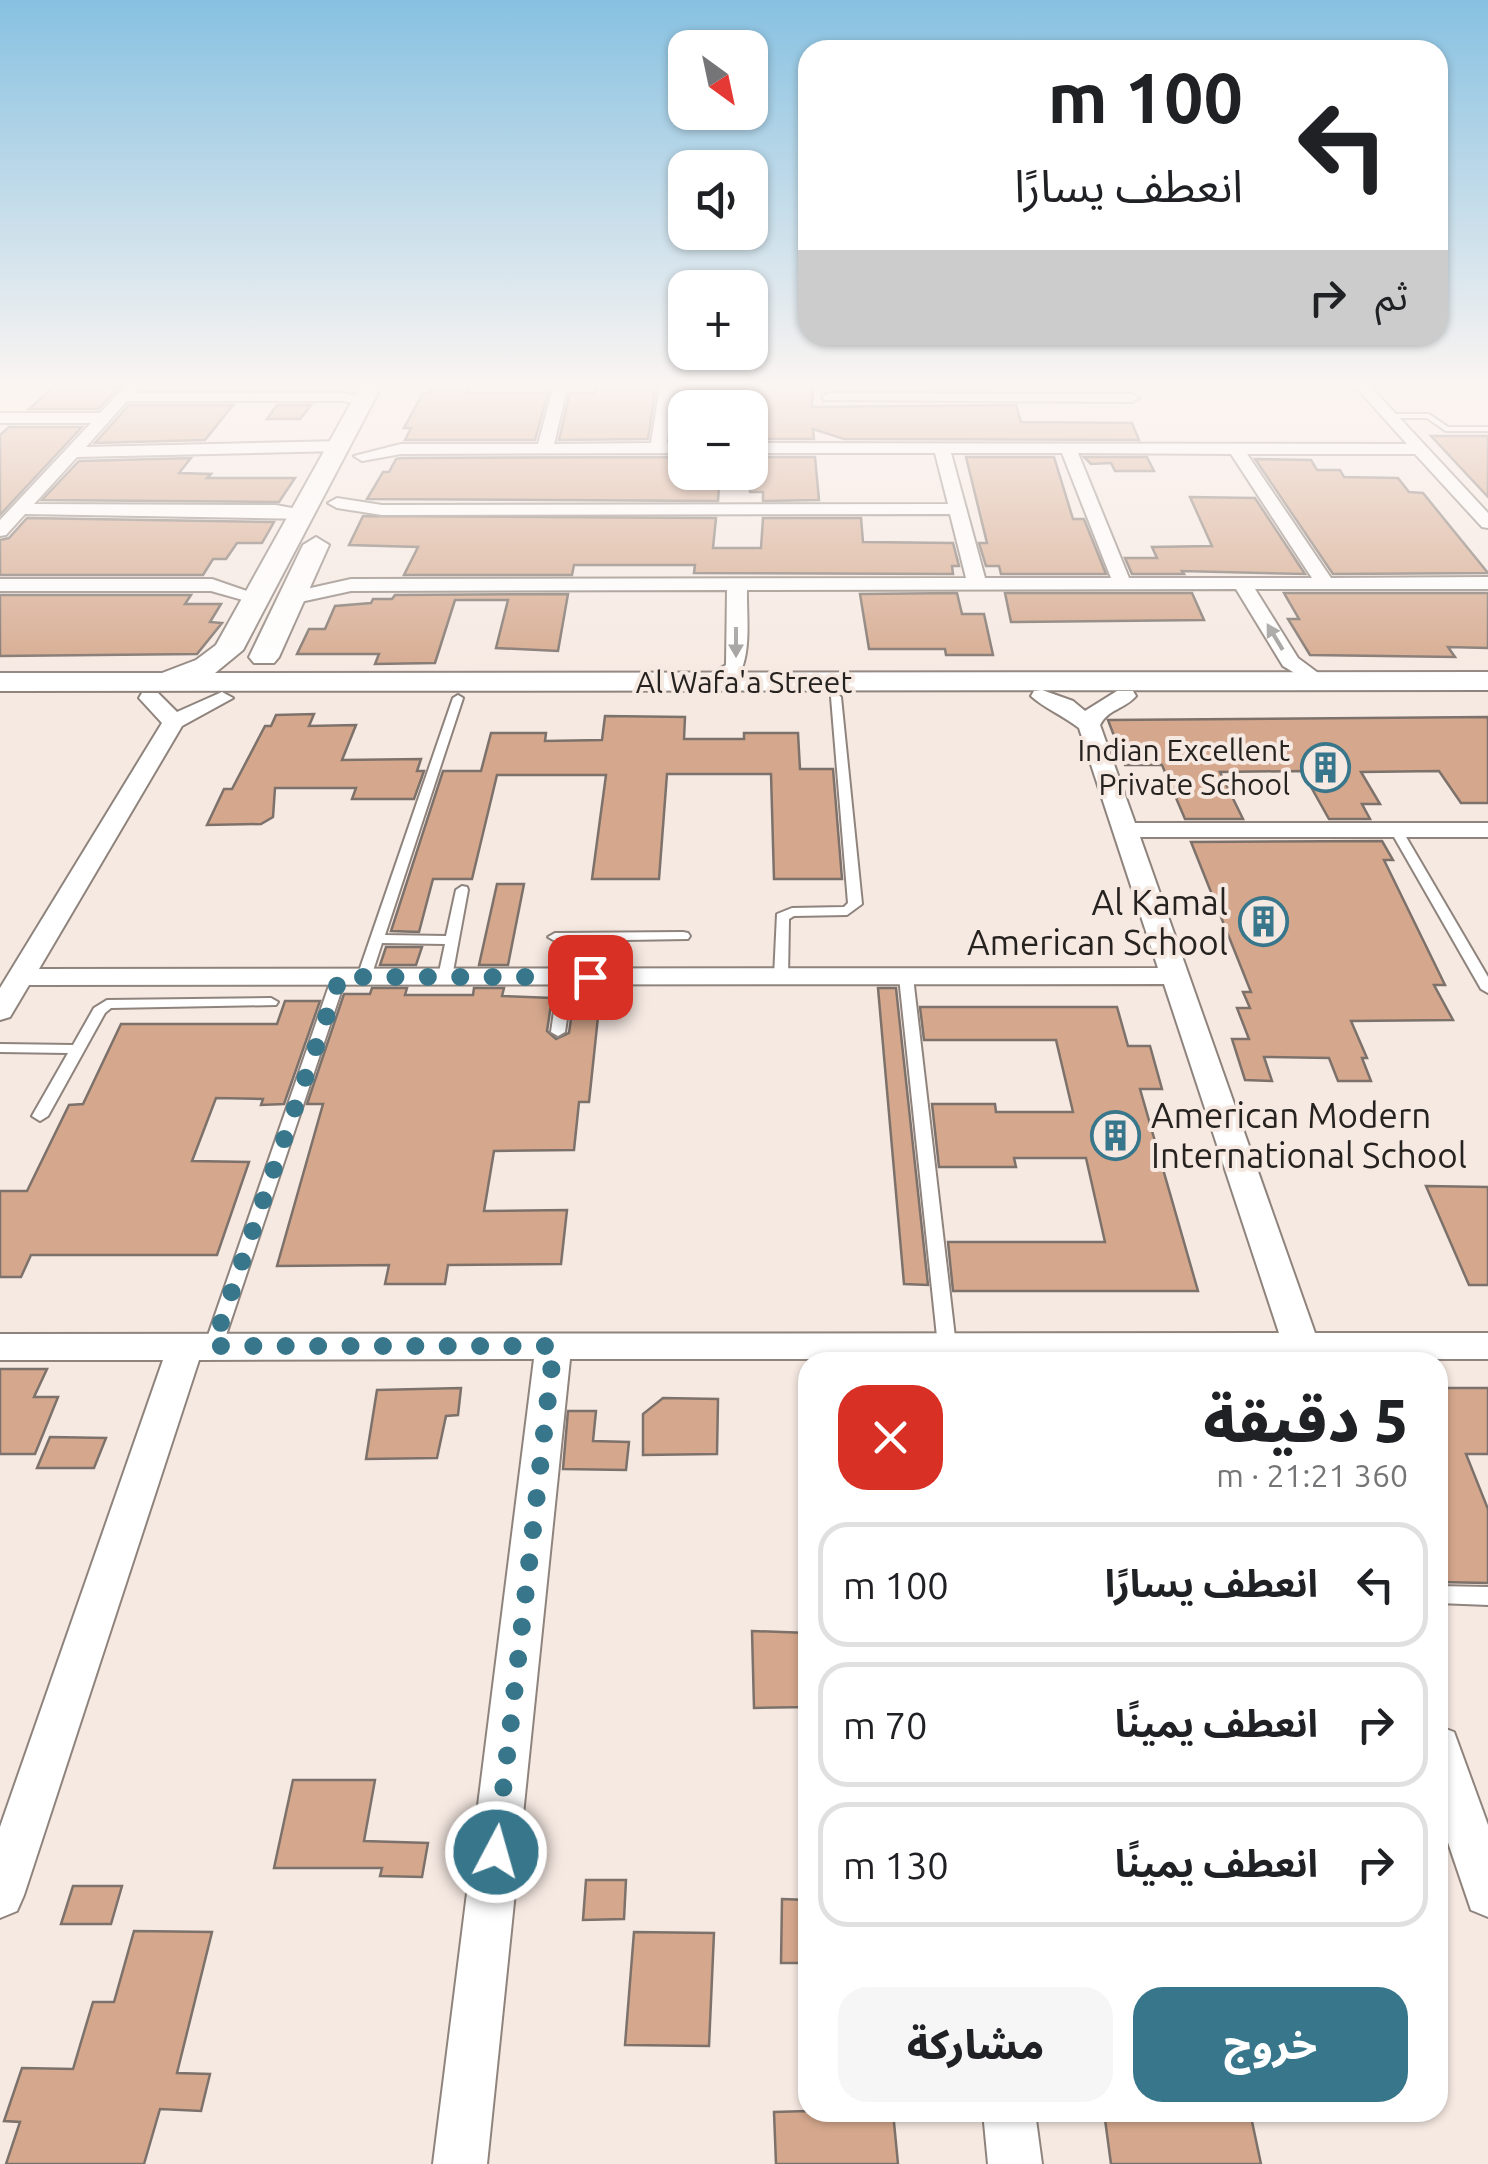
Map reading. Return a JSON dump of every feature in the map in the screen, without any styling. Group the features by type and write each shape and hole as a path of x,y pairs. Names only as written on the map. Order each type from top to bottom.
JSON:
{"street":[{"path":"0,531 42,486"},
{"path":"174,722 147,691 218,660 228,650 302,515 326,486"},
{"path":"218,660 226,668 243,669 258,664 264,657 343,486"},
{"path":"952,486 976,584"},
{"path":"1083,486 1122,583"},
{"path":"1260,486 1326,584"},
{"path":"1454,486 1488,522"},
{"path":"337,503 382,510 958,509"},
{"path":"20,510 276,510 302,515"},
{"path":"305,568 322,578 351,585"},
{"path":"0,585 212,585 271,573"},
{"path":"708,682 730,674 736,665 737,584"},
{"path":"1242,584 1290,662 1318,681"},
{"path":"292,598 351,585 1488,584"},
{"path":"212,585 258,598"},
{"path":"264,657 274,668 302,683"},
{"name":"Al Wafa'a Street","path":"0,698 302,683 1488,681"},
{"name":"Al Wafa'a Street","path":"0,682 222,698 1488,697"},
{"path":"1042,696 1065,706 1089,725 1303,1352"},
{"path":"1089,725 1096,711 1125,696"},
{"path":"0,1011 174,722 222,698"},
{"path":"1125,830 1488,830"},
{"path":"20,977 1174,976"},
{"path":"0,1895 199,1346"},
{"path":"0,1347 554,1346 1056,1352"},
{"path":"460,2164 554,1346"},
{"path":"1350,1352 1488,1346"},
{"path":"1448,1776 1488,1894"},
{"path":"1010,2122 1015,2164"}],"lane":[{"path":"782,977 782,917 792,912 847,911 855,904 836,697"},
{"path":"199,1346 352,977 379,940 458,698"},
{"path":"1396,830 1488,989"},
{"path":"445,977 462,890"},
{"path":"615,977 619,936"},
{"path":"556,937 683,936"},
{"path":"379,940 452,940"},
{"path":"906,976 932,1351"},
{"path":"558,1032 566,977"},
{"path":"40,1116 99,1011 114,1002 271,1002"},
{"path":"0,1048 77,1049"},
{"path":"1448,1595 1488,1596"}],"building":[{"path":"0,486 27,486 0,515"},
{"path":"55,486 290,486 279,502 42,500"},
{"path":"375,486 668,486 668,490 719,490 718,501 367,499"},
{"path":"818,486 819,500 763,501 763,492 750,490"},
{"path":"973,486 1063,486 1073,519 1084,519 1106,574 1001,574 999,566 986,566 979,543 987,543"},
{"path":"1273,486 1404,486 1409,492 1423,493 1488,573 1333,574"},
{"path":"1190,497 1255,498 1305,574 1132,574 1125,558 1157,558 1152,547 1212,546"},
{"path":"363,516 716,518 713,548 761,548 763,518 861,518 863,542 953,543 959,566 952,566 953,574 694,573 695,565 574,565 572,575 404,575 418,547 349,545"},
{"path":"27,518 274,522 262,543 237,543 226,559 213,559 203,575 0,575 0,540 9,538"},
{"path":"957,593 962,614 984,614 993,655 946,655 945,649 869,649 860,594"},
{"path":"1005,593 1192,593 1204,620 1011,622"},
{"path":"1284,593 1488,593 1488,648 1448,647 1455,657 1310,655 1288,619 1299,619"},
{"path":"568,594 558,651 496,648 508,600 455,600 435,663 375,664 379,654 297,654 309,629 325,629 335,606 371,603 373,599 392,599 395,595"},
{"path":"0,595 191,595 185,604 221,604 210,622 222,623 197,654 0,656"},
{"path":"314,714 309,726 356,725 342,760 421,759 417,771 424,771 414,799 352,799 356,788 275,788 273,817 261,824 207,825 224,789 232,789 265,726 271,726 276,715"},
{"path":"605,716 685,717 684,739 744,739 744,733 798,733 800,769 833,769 842,879 774,879 771,774 667,774 659,879 592,879 606,775 497,775 472,879 433,879 419,932 391,931 443,771 481,771 491,733 546,733 545,741 602,740"},
{"path":"1488,717 1488,803 1461,803 1439,771 1361,772 1380,804 1362,804 1370,819 1329,819 1302,771 1220,772 1243,819 1185,819 1162,765 1125,765 1108,720"},
{"path":"1382,841 1393,860 1384,860 1445,985 1434,985 1453,1020 1351,1021 1367,1058 1362,1058 1371,1081 1338,1081 1329,1058 1264,1057 1272,1081 1245,1080 1232,1039 1249,1039 1237,1008 1250,1008 1243,992 1251,992 1191,842"},
{"path":"497,884 524,884 508,965 479,965"},
{"path":"386,947 422,947 416,965 380,965"},
{"path":"372,988 407,988 405,995 473,995 474,988 504,988 502,996 552,998 547,1031 556,1039 569,1033 574,998 600,998 589,1102 579,1102 574,1150 494,1151 484,1211 567,1210 561,1264 448,1265 445,1284 385,1284 389,1265 277,1266 323,1104 307,1104 344,994 370,994"},
{"path":"878,988 896,988 928,1285 904,1284"},
{"path":"285,1001 320,1001 284,1104 261,1105 263,1099 216,1098 192,1161 249,1162 217,1255 31,1255 21,1277 0,1277 0,1191 27,1191 69,1105 83,1104 121,1024 277,1024"},
{"name":"American Modern International School","path":"920,1007 1117,1007 1128,1046 1150,1046 1162,1089 1140,1089 1198,1291 953,1291 948,1242 1105,1242 1086,1158 1014,1158 1016,1167 939,1167 932,1104 995,1104 996,1112 1073,1112 1056,1040 924,1040"},
{"path":"1426,1186 1488,1187 1488,1285 1469,1285"},
{"path":"0,1369 47,1369 34,1397 58,1397 35,1454 0,1454"},
{"path":"461,1388 458,1415 446,1416 437,1458 366,1459 377,1390"},
{"path":"1448,1388 1488,1388 1488,1454 1466,1454 1488,1509 1488,1583 1448,1582"},
{"path":"663,1398 718,1399 717,1454 643,1455 643,1414"},
{"path":"568,1411 596,1411 593,1441 629,1442 626,1470 563,1469"},
{"path":"50,1437 106,1438 94,1468 37,1468"},
{"path":"752,1631 798,1633 798,1707 754,1708"},
{"path":"293,1780 375,1780 364,1841 428,1843 422,1877 380,1876 382,1868 274,1868"},
{"path":"586,1880 626,1880 624,1919 583,1920"},
{"path":"73,1886 122,1886 111,1924 61,1924"},
{"path":"782,1899 798,1900 798,1963 781,1963"},
{"path":"134,1931 212,1932 177,2073 210,2074 201,2111 160,2109 144,2164 6,2164 20,2122 4,2121 22,2068 73,2069 93,2002 114,2002"},
{"path":"634,1932 714,1933 709,2046 625,2045"},
{"path":"798,2111 798,2122 894,2122 898,2164 776,2164 774,2112"},
{"path":"1105,2122 1252,2122 1261,2164 1111,2164"}],"place":[{"name":"Indian Excellent Private School","path":"1325,767"},
{"name":"Al Kamal American School","path":"1263,922"},
{"name":"American Modern International School","path":"1116,1135"}],"route":[{"path":"496,1852 554,1346 213,1346 234,1295 340,977 590,977"}]}
